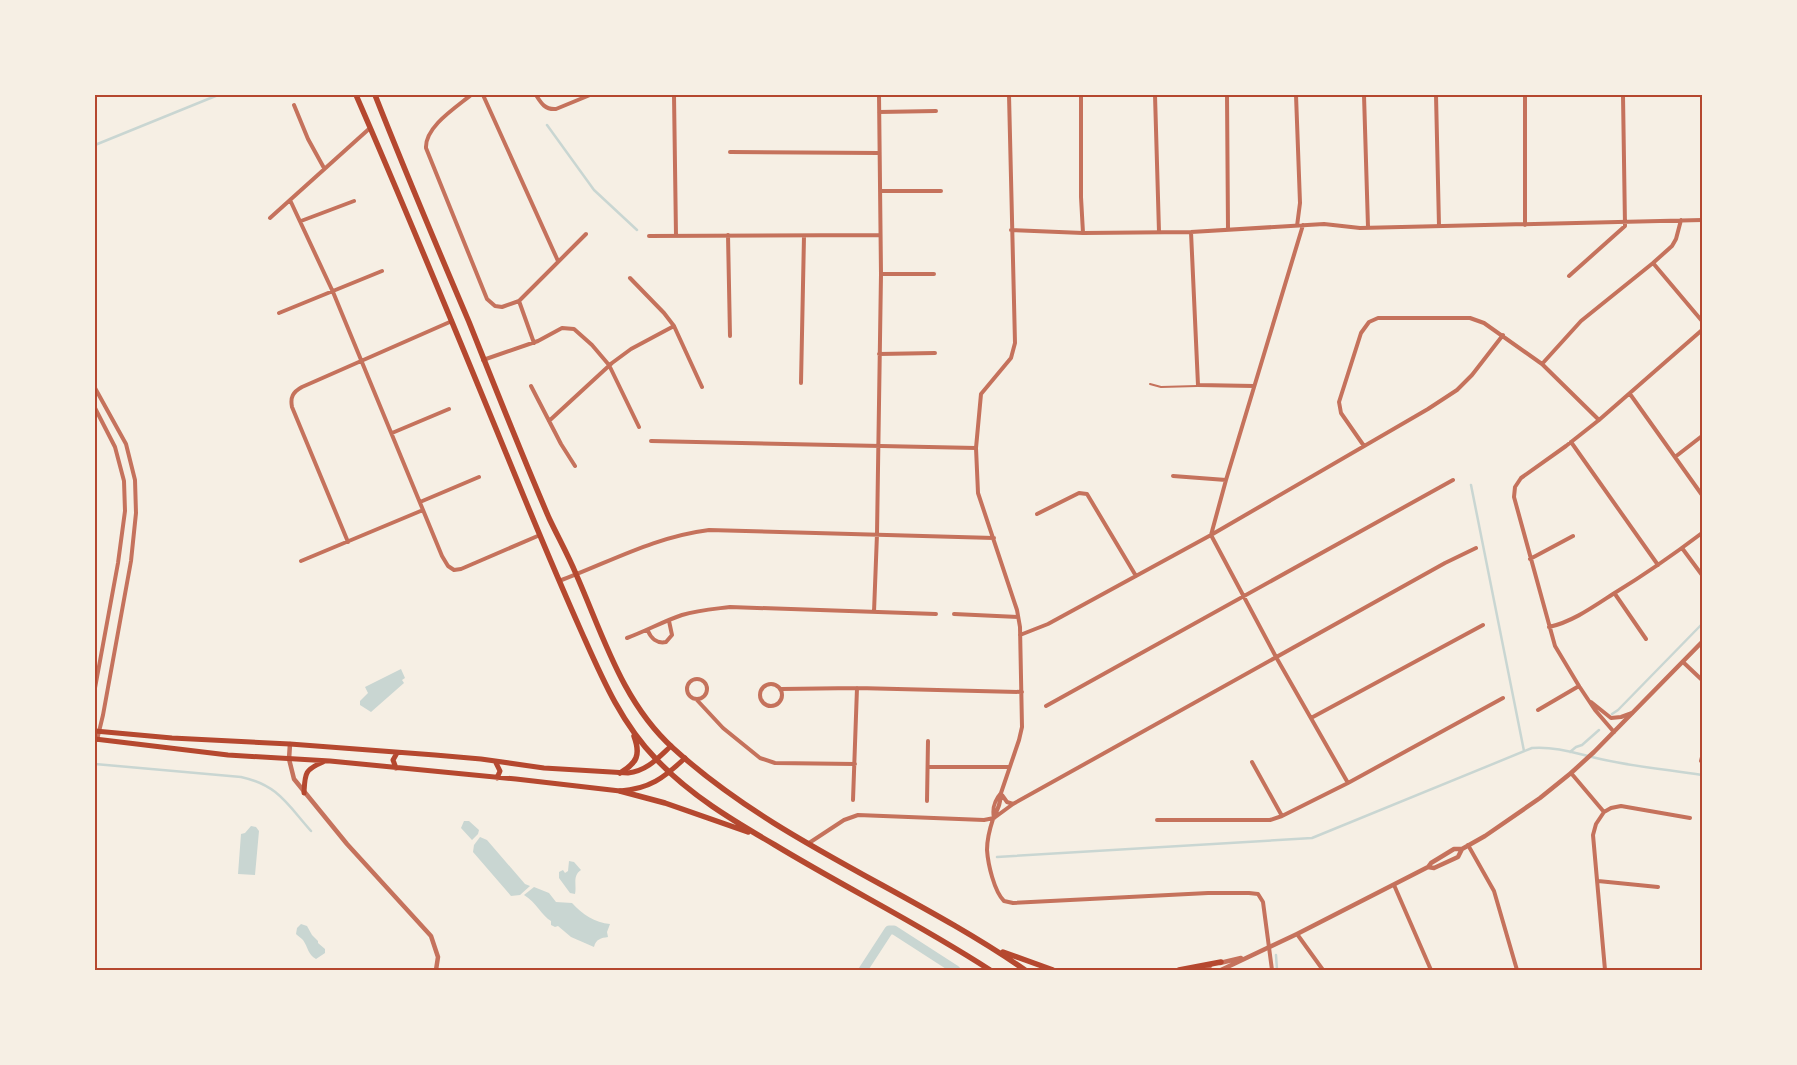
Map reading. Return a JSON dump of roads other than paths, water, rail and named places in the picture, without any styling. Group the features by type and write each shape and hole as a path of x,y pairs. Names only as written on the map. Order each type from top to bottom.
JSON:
{"main road":[{"path":"356,95 559,581 610,695 637,743 638,757 620,773"},
{"path":"375,95 549,518 626,687 648,720 671,746 685,758 719,785 772,822 951,922 1025,970"},
{"path":"631,730 656,760 712,807 990,970"},
{"path":"97,731 172,738 290,744 495,761 544,768 620,773 637,772 656,760 671,746"},
{"path":"96,739 228,755 326,761 620,791 665,803 760,836"},
{"path":"396,768 393,760 397,753"},
{"path":"620,791 646,787 670,772 685,758"},
{"path":"304,793 307,770 326,761"},
{"path":"495,761 500,771 497,778"},
{"path":"992,947 1052,970"},
{"path":"1179,970 1221,962"}],"street":[{"path":"471,95 432,129 426,139 426,148 487,299 494,306 502,307 519,301 586,234"},
{"path":"483,95 558,261"},
{"path":"536,95 542,104 551,110 590,95"},
{"path":"674,95 676,236"},
{"path":"874,612 881,274 879,95"},
{"path":"1009,95 1014,349 1008,362 990,381 981,394 976,448 978,493 1018,617 1020,635 1023,722 1021,734 1009,767 1001,800 988,839 988,854 996,890 1004,901 1013,903 1208,893 1258,894 1263,902 1272,970"},
{"path":"1081,95 1083,232"},
{"path":"1155,95 1159,232"},
{"path":"1227,95 1228,230"},
{"path":"1296,95 1300,203 1297,226"},
{"path":"1364,95 1368,227"},
{"path":"1436,95 1439,226"},
{"path":"1525,95 1525,225"},
{"path":"1569,276 1625,226 1622,95"},
{"path":"294,105 308,139 324,168"},
{"path":"879,112 936,111"},
{"path":"270,218 370,128"},
{"path":"730,152 879,153"},
{"path":"880,191 941,191"},
{"path":"290,200 333,292 448,566 454,570 461,569 540,535"},
{"path":"301,221 354,201"},
{"path":"1542,364 1581,321 1672,246 1681,220"},
{"path":"1011,230 1191,232 1324,224 1368,227 1702,220"},
{"path":"1303,225 1211,535 1276,657 1348,783"},
{"path":"1191,232 1198,386 1254,386"},
{"path":"728,235 730,336"},
{"path":"649,236 880,235"},
{"path":"801,383 804,236"},
{"path":"1653,263 1702,321"},
{"path":"279,314 382,271"},
{"path":"881,274 934,274"},
{"path":"630,278 674,326 702,387"},
{"path":"519,301 534,343"},
{"path":"1364,446 1341,413 1339,405 1361,333 1369,322 1383,318 1470,318 1490,326 1542,364 1599,420"},
{"path":"348,542 292,407 292,395 299,388 452,322"},
{"path":"549,421 610,365 631,349 674,326"},
{"path":"483,360 534,343 562,328 571,328 580,334 610,365 639,427"},
{"path":"1614,732 1589,701 1555,646 1514,497 1515,487 1521,478 1599,420 1702,330"},
{"path":"1020,635 1048,624 1211,535 1428,409 1457,390 1472,375 1503,335"},
{"path":"879,354 935,353"},
{"path":"531,386 575,466"},
{"path":"95,388 126,444 135,480 136,513 131,561 103,715 96,739"},
{"path":"1630,394 1702,495"},
{"path":"95,408 115,447 124,481 125,511 118,562 95,688"},
{"path":"392,433 449,409"},
{"path":"1675,456 1702,436"},
{"path":"651,441 878,444 976,448"},
{"path":"1571,442 1658,565"},
{"path":"1173,476 1226,480"},
{"path":"420,502 479,477"},
{"path":"1046,706 1453,480"},
{"path":"1037,514 1079,493 1087,494 1136,576"},
{"path":"301,562 423,510"},
{"path":"559,581 654,542 689,533 723,530 994,538"},
{"path":"1549,627 1585,612 1702,534"},
{"path":"1530,559 1573,536"},
{"path":"809,843 844,820 858,815 947,820 984,820 994,818 1013,804 1446,562 1476,548"},
{"path":"1682,548 1702,575"},
{"path":"1614,594 1646,639"},
{"path":"627,638 697,611 730,606 936,614"},
{"path":"954,614 1018,617"},
{"path":"648,631 655,640 660,643 666,642 672,635 669,621"},
{"path":"1311,718 1484,625"},
{"path":"1221,970 1269,948 1428,867 1434,868 1458,856 1462,849 1486,836 1540,798 1584,762 1702,642"},
{"path":"1683,662 1702,680"},
{"path":"696,699 704,696 707,692 707,686 700,679 695,678 687,685 689,696 696,699 717,723 760,758 775,763 854,764"},
{"path":"781,689 780,703 772,707 763,703 760,695 764,686 773,684 781,689 857,688 1022,692"},
{"path":"1538,710 1579,686"},
{"path":"854,800 857,688"},
{"path":"1157,820 1270,820 1282,816 1348,783 1503,698"},
{"path":"1589,701 1611,718 1622,717 1635,712"},
{"path":"927,801 928,741"},
{"path":"290,744 289,759 294,779 304,793 431,936 438,957 436,970"},
{"path":"1701,761 1702,757"},
{"path":"1252,762 1282,816"},
{"path":"928,767 1009,767"},
{"path":"1571,773 1604,812"},
{"path":"1001,794 1007,802 1013,804"},
{"path":"1604,970 1593,835 1596,824 1604,812 1621,806 1690,818"},
{"path":"1468,845 1494,891 1517,970"},
{"path":"1598,881 1658,887"},
{"path":"1394,885 1431,970"},
{"path":"1297,934 1323,970"},
{"path":"1199,970 1221,962 1245,958"}],"lane":[{"path":"1150,384 1161,387 1198,386"}],"waterway":[{"path":"95,145 218,95"},
{"path":"547,125 594,190 637,230"},
{"path":"1471,485 1524,751"},
{"path":"1612,714 1702,624"},
{"path":"1570,752 1582,745 1599,730"},
{"path":"997,857 1312,838 1532,748 1560,750 1641,767 1702,775"},
{"path":"95,764 241,777 254,781 273,790 281,797 311,831"},
{"path":"863,970 889,930 894,930 956,970"},
{"path":"1276,955 1277,970"}]}
